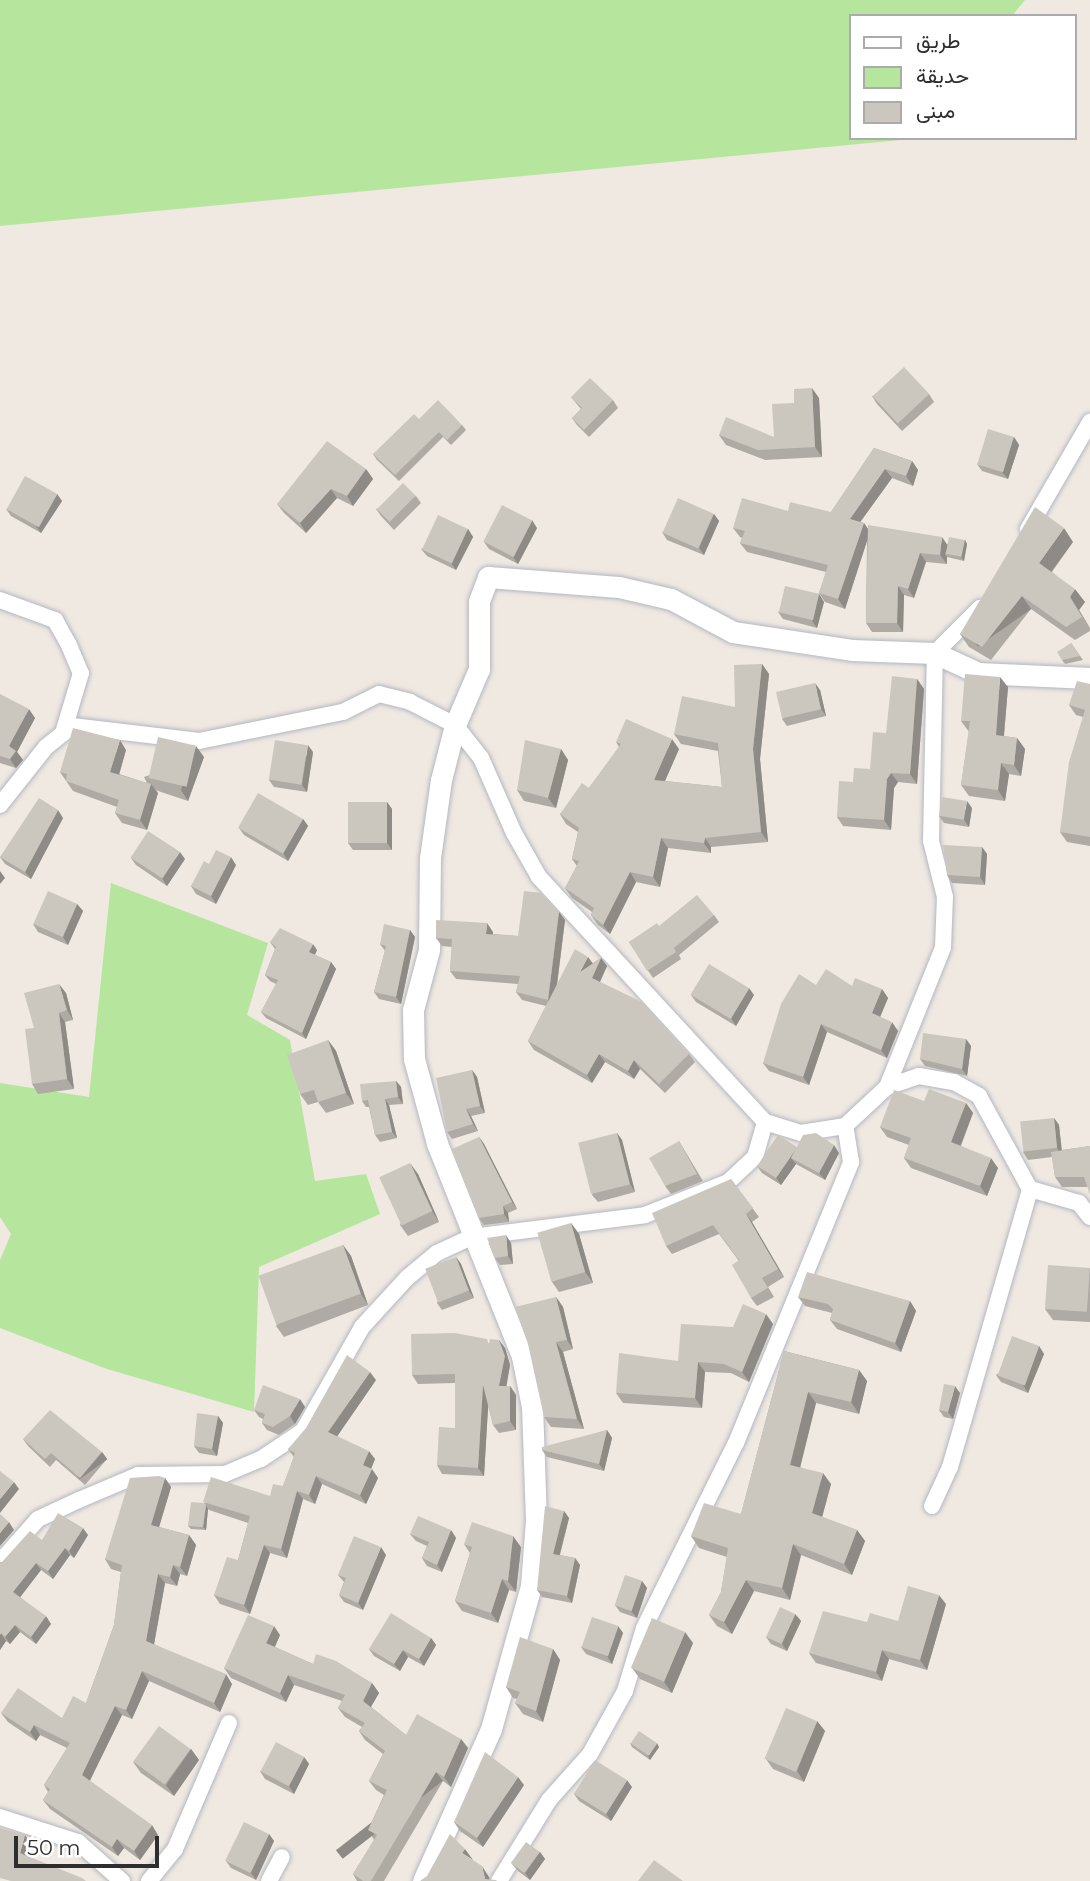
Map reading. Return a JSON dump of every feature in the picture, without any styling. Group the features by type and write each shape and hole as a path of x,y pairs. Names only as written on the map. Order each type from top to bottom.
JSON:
{"street":[{"path":"1017,547 1090,422"},
{"path":"423,1881 491,1729 531,1586 535,1534 531,1407 522,1356 472,1237 437,1143 414,1059 413,1010 429,950 430,858 441,780 455,725 478,669 479,601 488,577 619,587 658,596 733,632 852,650 935,653 978,673 1090,678"},
{"path":"887,1087 943,948 945,897 931,841 935,653 977,613 990,591"},
{"path":"0,600 55,620 68,643 81,673 63,733"},
{"path":"0,806 46,747 72,726 199,741 343,712 379,694 410,702 455,725 481,758 513,833 539,877 765,1122 801,1133 845,1126 887,1087 919,1076 954,1082 979,1096 1030,1189 950,1467 932,1506"},
{"path":"0,1562 38,1518 90,1495 138,1475 225,1474 261,1459 303,1431 362,1327 417,1269 437,1253 472,1237 645,1215 716,1187 755,1157 765,1122"},
{"path":"499,1881 549,1800 590,1754 625,1691 643,1628 736,1443 851,1162 845,1126"},
{"path":"1030,1189 1079,1203 1090,1217"},
{"path":"149,1881 175,1849 229,1723"},
{"path":"0,1817 78,1842 122,1881"},
{"path":"269,1881 282,1857"}],"green space":[{"path":"0,0 1025,0 1014,14 848,14 848,140 901,140 0,226"},
{"path":"111,883 268,943 247,1015 290,1040 315,1181 366,1174 380,1214 259,1267 254,1412 107,1369 0,1328 0,1260 11,1234 0,1217 0,1083 89,1097"}],"building":[{"path":"904,367 929,394 898,423 873,396"},
{"path":"590,378 613,400 584,430 572,418 582,408 571,397"},
{"path":"812,388 815,447 758,450 719,435 726,417 774,437 772,404 794,403 794,389"},
{"path":"438,400 462,425 447,440 439,432 395,475 373,454 414,414 419,419"},
{"path":"988,429 1014,437 1003,472 977,464"},
{"path":"327,441 366,469 347,496 331,489 300,523 277,504"},
{"path":"874,448 912,461 906,476 885,469 850,519 864,523 838,599 819,593 828,565 740,543 745,531 733,528 742,498 788,511 790,502 831,512"},
{"path":"25,476 57,494 39,527 7,509"},
{"path":"403,483 416,496 390,522 377,509"},
{"path":"678,498 714,514 698,549 663,533"},
{"path":"502,505 532,520 514,557 483,542"},
{"path":"1035,507 1064,528 1039,563 1075,589 1070,597 1082,617 1066,627 1022,596 982,647 960,634"},
{"path":"438,515 468,529 452,563 422,549"},
{"path":"868,525 942,537 940,555 920,553 908,589 898,586 897,623 866,623"},
{"path":"949,537 965,540 961,557 946,554"},
{"path":"785,586 819,594 813,620 779,612"},
{"path":"1071,643 1080,656 1062,660 1057,652"},
{"path":"762,664 753,749 761,832 705,838 704,843 661,838 653,877 630,872 603,925 591,915 594,908 565,888 579,861 572,859 579,828 560,814 582,783 589,788 621,744 616,742 626,719 672,739 654,780 722,787 718,743 674,734 682,696 735,707 734,665"},
{"path":"965,674 1000,677 996,735 1017,738 1014,765 1001,763 998,790 961,785 970,721 961,721"},
{"path":"892,676 917,679 910,774 891,773 887,779 884,820 837,817 839,781 853,782 854,768 870,769 873,732 886,733"},
{"path":"1077,681 1090,684 1090,837 1060,832 1069,762 1085,710 1069,705"},
{"path":"815,683 821,709 782,718 776,692"},
{"path":"0,694 29,709 9,746 16,751 10,759 0,756"},
{"path":"73,728 120,740 110,772 151,784 140,820 115,813 119,800 66,781 67,774 60,772"},
{"path":"158,737 196,746 187,787 149,778"},
{"path":"275,740 308,745 301,785 269,780"},
{"path":"525,740 561,749 548,798 517,790"},
{"path":"258,793 303,819 283,854 238,828"},
{"path":"942,797 967,801 964,820 939,816"},
{"path":"39,798 58,810 25,872 0,857"},
{"path":"348,802 387,802 387,843 348,843"},
{"path":"148,831 180,852 162,879 131,858"},
{"path":"943,845 982,847 980,877 947,875"},
{"path":"216,850 231,857 211,896 191,886 204,861 209,864"},
{"path":"48,891 77,904 63,937 33,924"},
{"path":"524,891 541,893 559,912 548,1000 516,992 520,976 450,971 452,939 436,938 436,920 487,923 486,934 518,936"},
{"path":"697,895 714,915 674,948 676,952 647,971 629,942 657,923 659,926"},
{"path":"384,924 410,930 396,997 374,992 386,946 380,944"},
{"path":"280,928 313,944 309,952 331,962 302,1033 261,1012 278,980 265,975 276,947 270,942"},
{"path":"575,949 588,957 580,972 601,958 592,978 642,1002 689,1054 659,1084 634,1060 628,1071 599,1054 587,1075 528,1041"},
{"path":"709,964 749,988 731,1019 690,995"},
{"path":"826,969 852,986 855,978 882,989 872,1013 892,1022 881,1050 821,1024 803,1077 763,1063 781,1004 799,974 816,985"},
{"path":"59,984 67,1010 59,1013 67,1079 32,1084 25,1029 34,1028 24,993"},
{"path":"923,1033 966,1039 962,1069 920,1059"},
{"path":"328,1040 346,1093 318,1102 314,1090 300,1094 287,1055"},
{"path":"472,1070 480,1106 466,1109 473,1124 447,1132 436,1078"},
{"path":"396,1081 398,1097 385,1099 392,1132 375,1135 368,1100 362,1101 360,1084"},
{"path":"929,1089 966,1103 951,1142 991,1158 980,1186 904,1158 911,1138 880,1127 894,1090 924,1101"},
{"path":"1054,1118 1057,1148 1023,1151 1020,1122"},
{"path":"617,1133 630,1184 591,1194 578,1143"},
{"path":"816,1133 834,1145 819,1173 791,1158 796,1149 776,1178 757,1166 778,1135 797,1147 803,1135"},
{"path":"479,1137 512,1202 503,1206 504,1214 479,1218 452,1149"},
{"path":"679,1141 697,1174 665,1186 649,1158"},
{"path":"1090,1146 1090,1195 1084,1177 1055,1177 1051,1152"},
{"path":"410,1163 432,1211 402,1225 379,1177"},
{"path":"731,1179 753,1208 746,1214 778,1269 762,1278 768,1288 751,1298 732,1265 739,1260 713,1225 666,1246 652,1213"},
{"path":"571,1223 585,1272 551,1282 537,1233"},
{"path":"506,1235 508,1256 495,1258 487,1238"},
{"path":"343,1245 361,1294 276,1325 258,1276"},
{"path":"456,1257 469,1291 438,1302 425,1269"},
{"path":"1048,1265 1090,1268 1087,1312 1045,1309"},
{"path":"807,1272 910,1301 895,1343 830,1320 833,1309 828,1304 798,1297"},
{"path":"556,1297 567,1340 556,1342 577,1419 544,1417 528,1344 515,1307"},
{"path":"743,1304 766,1314 742,1372 724,1364 698,1362 695,1398 616,1393 619,1353 678,1361 681,1324 733,1327"},
{"path":"455,1333 487,1339 489,1345 490,1339 499,1340 505,1356 499,1386 510,1386 510,1421 493,1425 483,1385 478,1468 437,1465 439,1427 455,1428 455,1374 412,1375 411,1334"},
{"path":"1012,1336 1039,1346 1025,1385 998,1375"},
{"path":"784,1351 859,1370 851,1402 808,1392 790,1465 823,1473 812,1513 857,1530 844,1564 793,1544 782,1588 746,1580 724,1622 709,1615 721,1592 728,1548 691,1536 704,1503 741,1514"},
{"path":"347,1355 370,1372 328,1432 369,1451 363,1465 372,1469 360,1495 316,1476 309,1495 297,1491 281,1549 264,1545 244,1605 214,1595 227,1557 238,1560 250,1516 203,1502 211,1477 270,1496 273,1484 283,1486 295,1453 288,1449 306,1428"},
{"path":"944,1384 955,1386 948,1412 939,1410"},
{"path":"263,1385 300,1399 290,1416 273,1427 262,1423 265,1414 254,1410"},
{"path":"50,1410 102,1452 80,1478 51,1453 45,1459 23,1439"},
{"path":"197,1413 218,1416 212,1449 194,1446"},
{"path":"607,1430 599,1464 542,1450 542,1447"},
{"path":"0,1471 14,1482 0,1499"},
{"path":"130,1478 165,1478 151,1525 189,1535 180,1567 173,1565 170,1577 158,1574 146,1641 226,1674 214,1703 142,1671 126,1710 115,1706 82,1775 152,1825 134,1851 117,1839 112,1847 43,1800 50,1789 44,1785 70,1743 34,1725 30,1732 1,1713 18,1688 62,1718 73,1696 86,1703 114,1625 122,1565 105,1559"},
{"path":"191,1502 206,1505 203,1527 188,1526"},
{"path":"545,1506 564,1511 553,1554 575,1558 567,1596 537,1590"},
{"path":"58,1513 83,1528 69,1551 65,1548 48,1571 36,1563 13,1592 46,1616 31,1637 15,1625 5,1637 1,1633 0,1635 0,1562 30,1531 42,1540"},
{"path":"0,1514 9,1522 0,1533"},
{"path":"418,1516 451,1530 437,1565 422,1558 429,1542 410,1534"},
{"path":"472,1522 513,1536 508,1581 502,1579 491,1613 455,1601 472,1547 464,1544"},
{"path":"354,1536 381,1547 358,1603 339,1595 346,1578 338,1575"},
{"path":"625,1575 642,1581 632,1611 615,1605"},
{"path":"908,1586 939,1595 920,1660 882,1650 876,1672 809,1653 823,1611 867,1622 870,1613 898,1621"},
{"path":"780,1607 795,1614 781,1644 766,1637"},
{"path":"391,1613 431,1638 419,1659 403,1650 394,1664 369,1649"},
{"path":"248,1615 274,1626 266,1643 313,1664 316,1654 336,1661 372,1683 363,1701 406,1735 417,1714 461,1739 444,1777 436,1772 371,1881 363,1881 353,1874 377,1835 368,1830 387,1790 369,1781 385,1751 359,1731 365,1723 338,1708 345,1695 288,1675 280,1693 224,1668"},
{"path":"592,1617 618,1626 608,1656 582,1647"},
{"path":"652,1618 685,1632 664,1682 631,1668"},
{"path":"520,1637 553,1649 536,1711 515,1703 520,1692 506,1687"},
{"path":"786,1708 817,1721 796,1772 765,1759"},
{"path":"159,1726 191,1749 165,1785 133,1762"},
{"path":"639,1731 657,1743 649,1756 631,1743"},
{"path":"276,1742 304,1757 289,1786 261,1771"},
{"path":"485,1752 518,1777 477,1838 454,1822"},
{"path":"595,1760 627,1780 606,1814 574,1794"},
{"path":"244,1822 269,1834 250,1873 225,1861"},
{"path":"0,1828 25,1835 20,1853 86,1881 11,1881 0,1878"},
{"path":"450,1834 465,1849 462,1853 482,1866 485,1879 497,1881 420,1881 427,1876"},
{"path":"526,1842 540,1852 524,1873 511,1863"},
{"path":"654,1860 683,1881 638,1881"}]}
